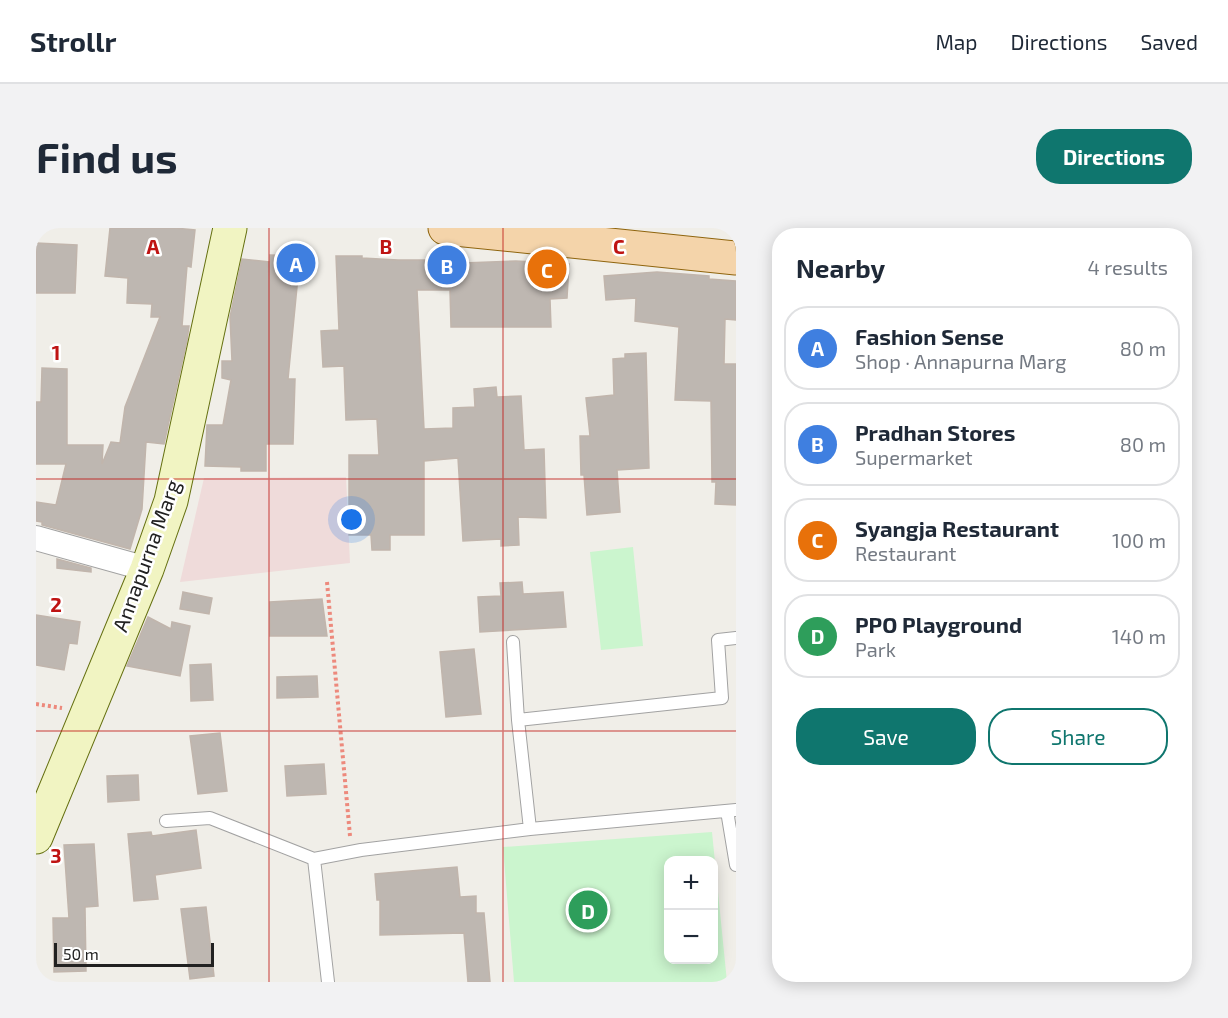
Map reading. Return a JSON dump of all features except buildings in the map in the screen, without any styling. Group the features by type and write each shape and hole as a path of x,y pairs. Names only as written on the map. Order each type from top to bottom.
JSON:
{"main road":[{"name":"Annapurna Marg","path":"37,832 147,569 171,501 230,228"},
{"path":"445,228 736,258"}],"street":[{"path":"36,538 147,569"}],"lane":[{"path":"518,720 722,698 718,640 736,638"},
{"path":"513,642 518,720 530,829"},
{"path":"166,821 210,818 314,859 351,852 530,829 731,811 736,865"},
{"path":"314,859 328,982"}],"path":[{"path":"327,582 351,852"}],"shaded area":[{"path":"346,477 350,563 180,582 204,478"}],"green space":[{"path":"633,547 643,646 601,650 590,552"},
{"path":"712,832 714,856 664,856 664,964 718,964 718,892 727,982 514,982 503,847"}],"place":[{"name":"Fashion Sense","path":"296,263"},
{"name":"Pradhan Stores","path":"447,265"},
{"name":"Syangja Restaurant","path":"547,269"},
{"name":"PPO Playground","path":"588,910"}]}
